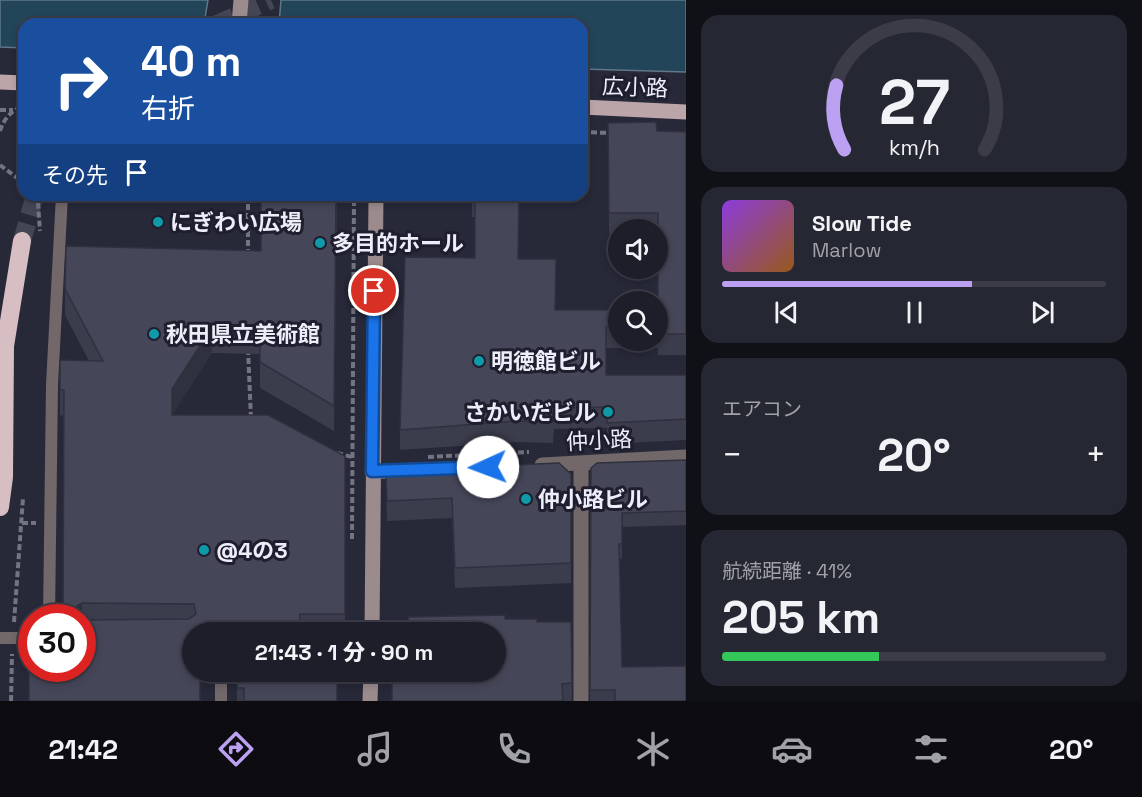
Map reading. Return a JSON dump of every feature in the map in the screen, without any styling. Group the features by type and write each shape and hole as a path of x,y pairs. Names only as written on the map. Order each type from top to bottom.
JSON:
{"highway":[{"path":"1,499 5,346 22,241"}],"main road":[{"path":"0,82 18,83"},
{"name":"広小路","path":"588,107 686,112"}],"street":[{"path":"240,18 241,0"},
{"path":"372,622 376,201"},
{"name":"仲小路","path":"523,466 686,457"},
{"path":"581,464 581,701"},
{"path":"372,471 429,469"},
{"path":"370,701 371,682"}],"lane":[{"path":"49,604 52,385 62,201"},
{"path":"0,638 18,638"},
{"path":"221,682 221,701"}],"path":[{"path":"0,110 18,108"},
{"path":"0,131 3,122 14,110"},
{"path":"588,132 618,133"},
{"path":"0,165 18,178"},
{"path":"248,201 248,265"},
{"path":"352,551 354,201"},
{"path":"248,347 249,405 253,429"},
{"path":"330,451 352,457"}],"water":[{"path":"0,0 208,0 205,18 18,18 18,48 0,47"},
{"path":"281,0 686,0 686,72 588,69 588,18 280,18"}],"building":[{"path":"656,122 657,131 686,132 686,334 668,334 668,291 658,291 658,279 668,279 668,219 658,219 658,213 609,213 608,123"},
{"path":"261,201 336,201 334,406 260,362 260,328 212,327 172,389 172,415 268,415 345,456 345,614 300,614 300,622 182,622 182,682 200,682 200,701 29,701 29,682 96,682 96,620 189,619 196,614 194,604 63,604 64,390 60,390 60,360 103,361 65,289 66,246 261,251"},
{"name":"明徳館ビル","path":"475,201 519,201 518,259 556,259 555,310 608,310 606,375 686,375 686,419 607,423 607,407 554,408 553,422 516,421 400,430 405,257 475,258"},
{"path":"686,460 686,511 622,513 622,544 619,544 622,667 686,666 686,701 615,701 615,690 590,690 591,468 597,463"},
{"path":"559,463 571,474 571,563 455,568 452,498 387,501 386,478 395,470"},
{"path":"505,615 505,619 571,622 572,683 562,684 563,701 392,701 392,682 506,682 506,622 408,622 408,617"},
{"path":"237,682 337,682 337,701 244,701 244,688 237,688"}],"tunnel":[{"path":"230,18 271,0"},
{"path":"22,241 33,201"}],"place":[{"name":"にぎわい広場","path":"158,222"},
{"name":"多目的ホール","path":"320,243"},
{"name":"秋田県立美術館","path":"154,334"},
{"name":"明徳館ビル","path":"479,361"},
{"name":"さかいだビル","path":"608,412"},
{"name":"仲小路ビル","path":"526,499"},
{"name":"@4の3","path":"204,550"}],"route":[{"path":"374,291 372,471 488,467"}]}
